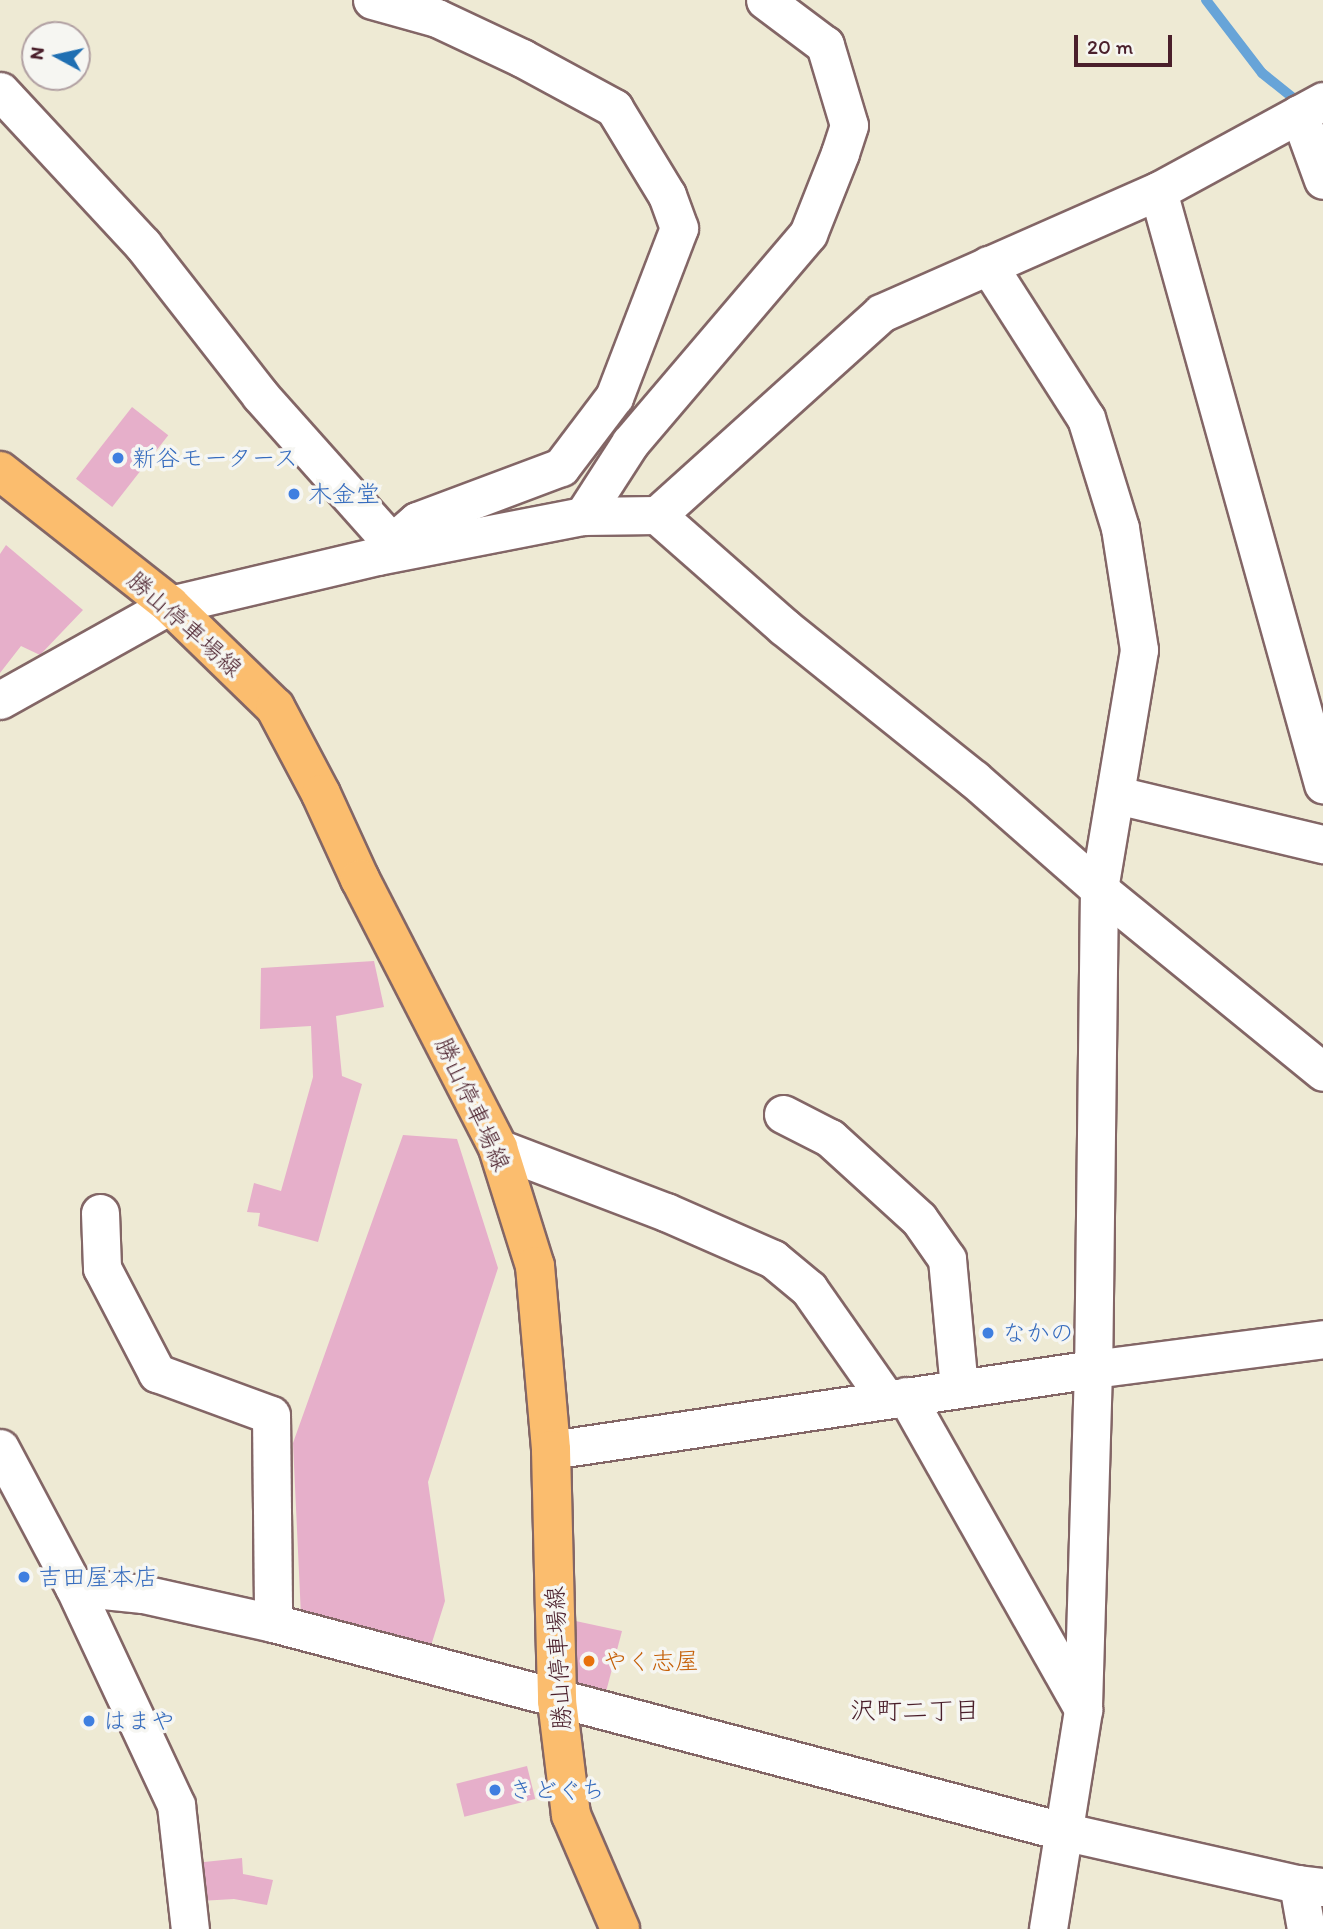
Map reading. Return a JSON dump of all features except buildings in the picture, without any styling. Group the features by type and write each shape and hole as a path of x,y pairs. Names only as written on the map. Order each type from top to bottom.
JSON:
{"main road":[{"name":"勝山停車場線","path":"0,471 170,606 275,706 321,794 360,880 498,1148 535,1266 551,1450 557,1701 571,1815 620,1929"}],"street":[{"path":"372,0 437,18 522,58 614,108 667,195 679,228 614,397 561,467 417,522 384,550"},
{"path":"583,516 630,443 808,234 840,153 849,125 825,45 765,0"},
{"path":"0,91 142,245 384,550"},
{"path":"0,700 170,606 384,550 583,516 657,515 881,313 1158,191 1315,107 1323,180"},
{"path":"1158,191 1323,785"},
{"path":"988,265 1086,418 1120,528 1139,650 1117,795 1099,889 1093,1369 1083,1710 1048,1929"},
{"path":"657,515 784,627 974,779 1099,889 1323,1072"},
{"path":"1117,795 1323,845"},
{"path":"783,1114 830,1138 919,1219 947,1259 959,1388"},
{"path":"498,1148 666,1212 773,1259 809,1289 896,1397 1083,1710"},
{"path":"100,1213 102,1268 157,1373 271,1415 273,1623"},
{"path":"551,1450 896,1397 1323,1339"},
{"path":"5,1468 74,1587 176,1805 190,1929"},
{"path":"74,1587 143,1594 273,1623 557,1701 1062,1831 1310,1885 1306,1929"}],"waterway":[{"path":"1206,0 1262,73 1302,105"}],"place":[{"name":"新谷モータース","path":"118,458"},
{"name":"木金堂","path":"294,494"},
{"name":"なかの","path":"988,1333"},
{"name":"吉田屋本店","path":"24,1577"},
{"name":"やく志屋","path":"589,1661"},
{"name":"はまや","path":"89,1721"},
{"name":"きどぐち","path":"495,1790"}],"district":[{"name":"沢町二丁目","path":"915,1711"}]}
